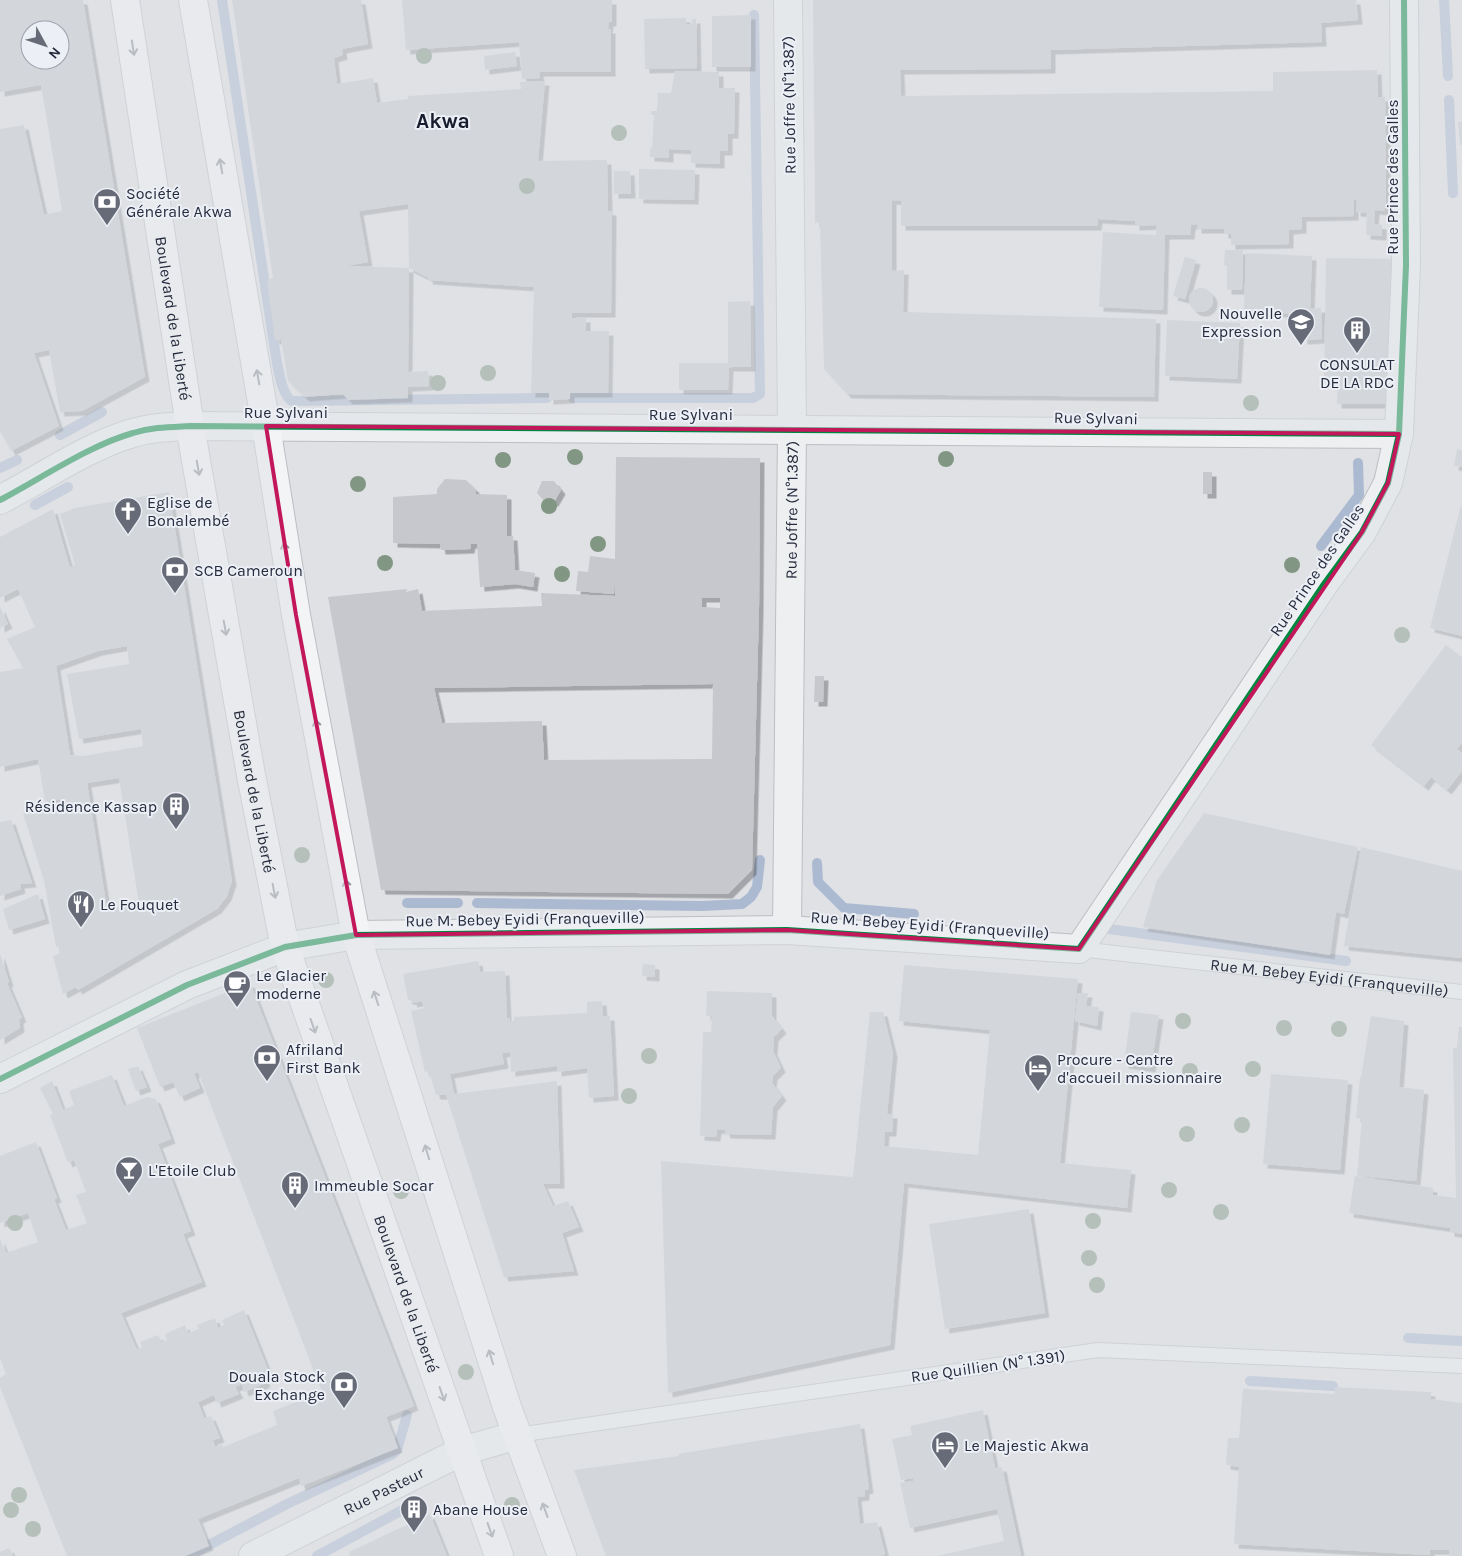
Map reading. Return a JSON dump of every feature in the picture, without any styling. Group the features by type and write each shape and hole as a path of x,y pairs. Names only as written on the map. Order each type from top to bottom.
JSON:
{"main road":[{"name":"Boulevard de la Liberté","path":"125,0 190,426 251,775 285,947 499,1556"},
{"path":"193,0 266,426 296,615 356,935 507,1407 562,1556"}],"street":[{"name":"Rue Joffre (N°1.387)","path":"787,930 792,429 788,0"},
{"name":"Rue Prince des Galles","path":"1079,949 1324,584 1362,532 1388,483 1400,434 1406,265 1404,0"},
{"name":"Rue Sylvani","path":"0,500 95,449 132,433 157,427 266,426 1400,434"},
{"name":"Rue M. Bebey Eyidi (Franqueville)","path":"0,1079 187,985 285,947 356,935 787,930 1079,949"},
{"name":"Rue Pasteur","path":"253,1556 462,1451 518,1434"}],"lane":[{"name":"Rue M. Bebey Eyidi (Franqueville)","path":"1079,949 1462,992"},
{"name":"Rue Quillien (N° 1.391)","path":"518,1434 1098,1350 1462,1366"}],"highlighted area":[{"path":"266,426 1399,434 1388,483 1362,532 1079,949 787,930 356,935 296,615"}],"building":[{"path":"0,0 83,0 145,377 82,411 60,412 49,350 34,353 59,426 11,451 0,431 0,129 24,125 44,215 62,211 41,85 0,92"},
{"path":"232,0 361,0 368,44 342,49 343,55 334,58 337,84 373,78 377,103 408,99 408,96 521,89 520,82 545,81 538,161 607,160 608,211 612,211 611,313 572,313 572,318 586,318 586,331 609,331 608,393 570,393 570,399 549,400 549,393 531,393 534,287 428,280 429,278 409,268 408,372 428,371 429,386 408,387 408,398 348,400 343,394 305,397 288,381 281,339 275,340 267,280 273,278","holes":["408,204 409,268 346,266 368,262 359,211"]},
{"path":"402,0 612,0 612,22 609,22 608,29 611,29 611,72 539,72 540,78 522,79 519,42 406,50"},
{"path":"813,0 1356,0 1358,20 1321,23 1322,42 1051,50 1051,69 900,70 901,96 1273,91 1273,72 1377,70 1378,97 1385,97 1386,199 1384,211 1375,210 1374,224 1382,225 1382,236 1366,235 1367,213 1356,212 1357,200 1354,200 1354,216 1302,217 1302,229 1289,230 1289,244 1231,245 1231,234 1224,234 1224,229 1197,229 1197,224 1191,225 1190,235 1165,235 1163,310 1099,307 1103,232 1156,235 1157,225 1135,226 1135,221 1098,219 1097,226 901,226 901,201 892,200 892,271 904,270 903,312 1156,319 1154,397 847,394 824,369 820,222 815,223"},
{"path":"751,15 751,67 712,67 712,16"},
{"path":"686,18 686,25 692,24 692,19 696,19 697,68 645,69 644,19"},
{"path":"515,52 517,66 485,70 484,56"},
{"path":"675,71 719,72 719,88 735,88 734,134 728,134 728,151 720,151 720,164 691,163 691,150 669,149 669,158 650,157 654,115 651,115 651,111 657,111 658,93 671,93"},
{"path":"1458,122 1462,122 1462,145 1460,145"},
{"path":"639,169 695,170 694,200 639,199"},
{"path":"614,171 630,171 631,194 614,194"},
{"path":"1225,250 1243,250 1242,290 1227,290 1227,266 1224,265"},
{"path":"1246,253 1312,256 1310,309 1321,308 1322,339 1303,340 1302,314 1244,311"},
{"path":"1185,257 1196,260 1185,299 1173,296"},
{"name":"CONSULAT DE LA RDC","path":"1326,258 1403,259 1388,404 1337,404 1338,382 1324,382"},
{"path":"1201,288 1206,289 1212,295 1212,305 1206,311 1201,312 1196,311 1190,305 1189,300 1190,295 1196,289"},
{"path":"750,301 751,367 729,367 728,390 679,390 679,363 728,363 728,302"},
{"path":"1167,320 1240,323 1237,379 1165,376"},
{"path":"1457,449 1462,450 1462,467 1454,466"},
{"path":"616,457 760,458 759,608 752,870 728,894 381,890 328,597 407,589 406,592 418,589 422,611 542,606 541,593 615,596 615,575 614,594 576,591 578,571 588,572 590,556 615,559","holes":["702,598 720,598 720,608 702,607","713,684 712,759 544,760 542,721 442,723 434,688"]},
{"path":"1203,472 1212,472 1212,494 1203,494"},
{"path":"445,479 466,480 475,489 476,494 507,495 507,536 513,536 515,570 535,573 533,587 515,584 480,587 477,544 471,544 470,549 441,550 440,544 393,543 393,497 437,494 437,489"},
{"path":"542,481 554,481 561,490 554,502 545,502 537,493"},
{"path":"169,492 232,881 227,896 217,909 78,990 76,987 63,994 53,956 60,953 58,946 56,947 44,881 23,813 63,805 62,799 45,802 38,759 0,767 0,672 23,668 7,639 35,627 18,589 0,598 0,537 53,509 70,568 75,565 60,514 75,508","holes":["127,646 129,664 67,674 79,739 141,729 143,746 83,756 70,755 56,666 98,651","119,778 139,904 107,909 87,783"]},
{"path":"1462,505 1462,636 1430,628"},
{"path":"0,607 8,624 0,628"},
{"path":"1446,645 1462,657 1462,743 1457,749 1462,753 1462,771 1447,790 1431,777 1424,786 1371,745"},
{"path":"815,676 824,676 823,702 814,702"},
{"path":"1204,813 1358,847 1344,914 1336,912 1330,955 1143,927 1157,880"},
{"path":"11,820 32,883 20,884 21,889 0,896 0,822"},
{"path":"1361,847 1462,871 1462,958 1344,946"},
{"path":"38,894 45,919 9,930 3,909"},
{"path":"0,953 9,982 7,983 22,1018 19,1019 20,1028 0,1040"},
{"path":"478,961 480,972 505,971 507,1018 510,1018 510,1021 514,1021 514,1017 587,1013 587,1002 602,1001 603,1016 610,1016 614,1096 589,1098 587,1068 557,1072 557,1066 511,1072 510,1052 502,1053 504,1064 450,1074 454,1094 557,1081 560,1184 543,1184 553,1206 568,1201 579,1227 562,1233 574,1271 504,1277 446,1095 436,1095 429,1071 425,1072 411,1011 424,1008 422,1001 413,1003 412,1000 408,1000 403,974"},
{"path":"643,964 655,965 655,977 642,976"},
{"path":"904,965 1078,979 1060,1163 1131,1170 1127,1208 904,1183 890,1345 668,1393 661,1161 853,1177 870,1012 883,1012 893,1053 887,1114 893,1114 892,1132 885,1132 884,1146 978,1155 990,1030 899,1021"},
{"path":"250,983 414,1406 386,1417 398,1448 301,1486 299,1478 198,1519 209,1546 185,1556 67,1556 0,1387 0,1378 6,1374 0,1358 0,1239 6,1253 38,1242 28,1213 0,1223 0,1156 36,1142 57,1198 54,1199 66,1230 87,1223 76,1195 86,1192 74,1160 68,1163 50,1115 53,1114 40,1088 52,1081 63,1110 74,1105 69,1091 112,1075 124,1106 147,1097 156,1099 171,1139 158,1144 191,1231 183,1234 202,1282 121,1313 137,1350 142,1347 140,1342 158,1335 161,1342 167,1340 165,1334 185,1325 188,1333 199,1329 197,1325 215,1318 218,1328 224,1325 222,1320 244,1310 270,1375 264,1378 266,1383 244,1392 242,1384 235,1387 239,1394 217,1403 214,1395 198,1402 204,1418 211,1416 220,1438 213,1440 215,1447 222,1444 223,1447 277,1425 273,1411 322,1392 198,1072 194,1074 200,1088 180,1097 173,1082 160,1087 137,1028"},
{"path":"707,991 772,993 772,1016 782,1029 774,1037 773,1051 781,1068 773,1076 772,1083 782,1096 773,1107 771,1135 726,1134 725,1130 717,1129 716,1137 700,1136 703,1032 711,1032 712,1016 706,1016"},
{"path":"1078,993 1088,993 1086,1006 1099,1007 1097,1026 1075,1021"},
{"path":"1131,1012 1159,1015 1151,1068 1124,1064"},
{"path":"1371,1016 1404,1021 1399,1087 1424,1090 1416,1181 1357,1176 1362,1118 1356,1118 1360,1077"},
{"path":"1459,1027 1462,1027 1462,1234 1450,1232 1450,1228 1349,1213 1355,1176 1433,1188 1433,1195 1456,1198 1453,1048 1457,1048"},
{"path":"138,1066 147,1087 136,1091 128,1069"},
{"path":"1271,1074 1348,1080 1340,1170 1263,1164"},
{"path":"1029,1209 1045,1313 945,1329 929,1224"},
{"path":"1335,1387 1431,1392 1431,1399 1462,1403 1462,1556 1450,1556 1449,1550 1430,1550 1430,1555 1234,1544 1239,1467 1226,1465 1228,1438 1239,1438 1243,1389 1334,1394"},
{"name":"Le Majestic Akwa","path":"983,1410 995,1468 1002,1467 1021,1556 937,1556 1004,1541 997,1509 910,1528 900,1483 913,1481 913,1478 901,1480 892,1439 912,1435 910,1426"},
{"path":"860,1424 869,1489 865,1490 865,1496 857,1497 860,1524 877,1522 885,1554 881,1556 606,1556 574,1470 679,1456 678,1454"},
{"name":"Abane House","path":"430,1514 447,1556 350,1556 349,1552"},
{"path":"9,1548 13,1556 0,1556 0,1552"}],"waterway":[{"path":"222,0 277,363 281,382 288,397 292,401 547,398"},
{"path":"1444,0 1448,76"},
{"path":"573,398 753,398 760,394 754,15"},
{"path":"1449,100 1453,193"},
{"path":"60,435 102,412"},
{"path":"0,468 17,460"},
{"path":"1321,546 1359,495 1358,463"},
{"path":"35,505 68,487"},
{"path":"477,903 702,906 742,904 751,897 757,887 760,860"},
{"path":"817,863 818,882 844,908 914,914"},
{"path":"407,903 458,903"},
{"path":"1109,929 1346,961"},
{"path":"1408,1338 1462,1341"},
{"path":"1250,1381 1333,1386"},
{"path":"188,1556 285,1505 393,1454 397,1450 407,1415"},
{"path":"317,1556 408,1507"}],"cycle path":[{"path":"0,1079 187,985 285,947 356,935 787,930 1079,949 1324,584 1362,532 1388,483 1399,434 1406,265 1404,0"},
{"path":"0,500 83,454 117,438 147,430 190,426 1399,434"}],"place":[{"name":"Société Générale Akwa","path":"107,226"},
{"name":"Nouvelle Expression","path":"1301,346"},
{"name":"CONSULAT DE LA RDC","path":"1357,354"},
{"name":"Eglise de Bonalembé","path":"128,535"},
{"name":"SCB Cameroun","path":"175,594"},
{"name":"Résidence Kassap","path":"176,830"},
{"name":"Le Fouquet","path":"81,928"},
{"name":"Le Glacier moderne","path":"237,1008"},
{"name":"Afriland First Bank","path":"267,1082"},
{"name":"Procure - Centre d'accueil missionnaire","path":"1038,1092"},
{"name":"L'Etoile Club","path":"129,1194"},
{"name":"Immeuble Socar","path":"295,1209"},
{"name":"Douala Stock Exchange","path":"344,1409"},
{"name":"Le Majestic Akwa","path":"945,1469"},
{"name":"Abane House","path":"414,1533"}],"district":[{"name":"Akwa","path":"443,121"}]}
